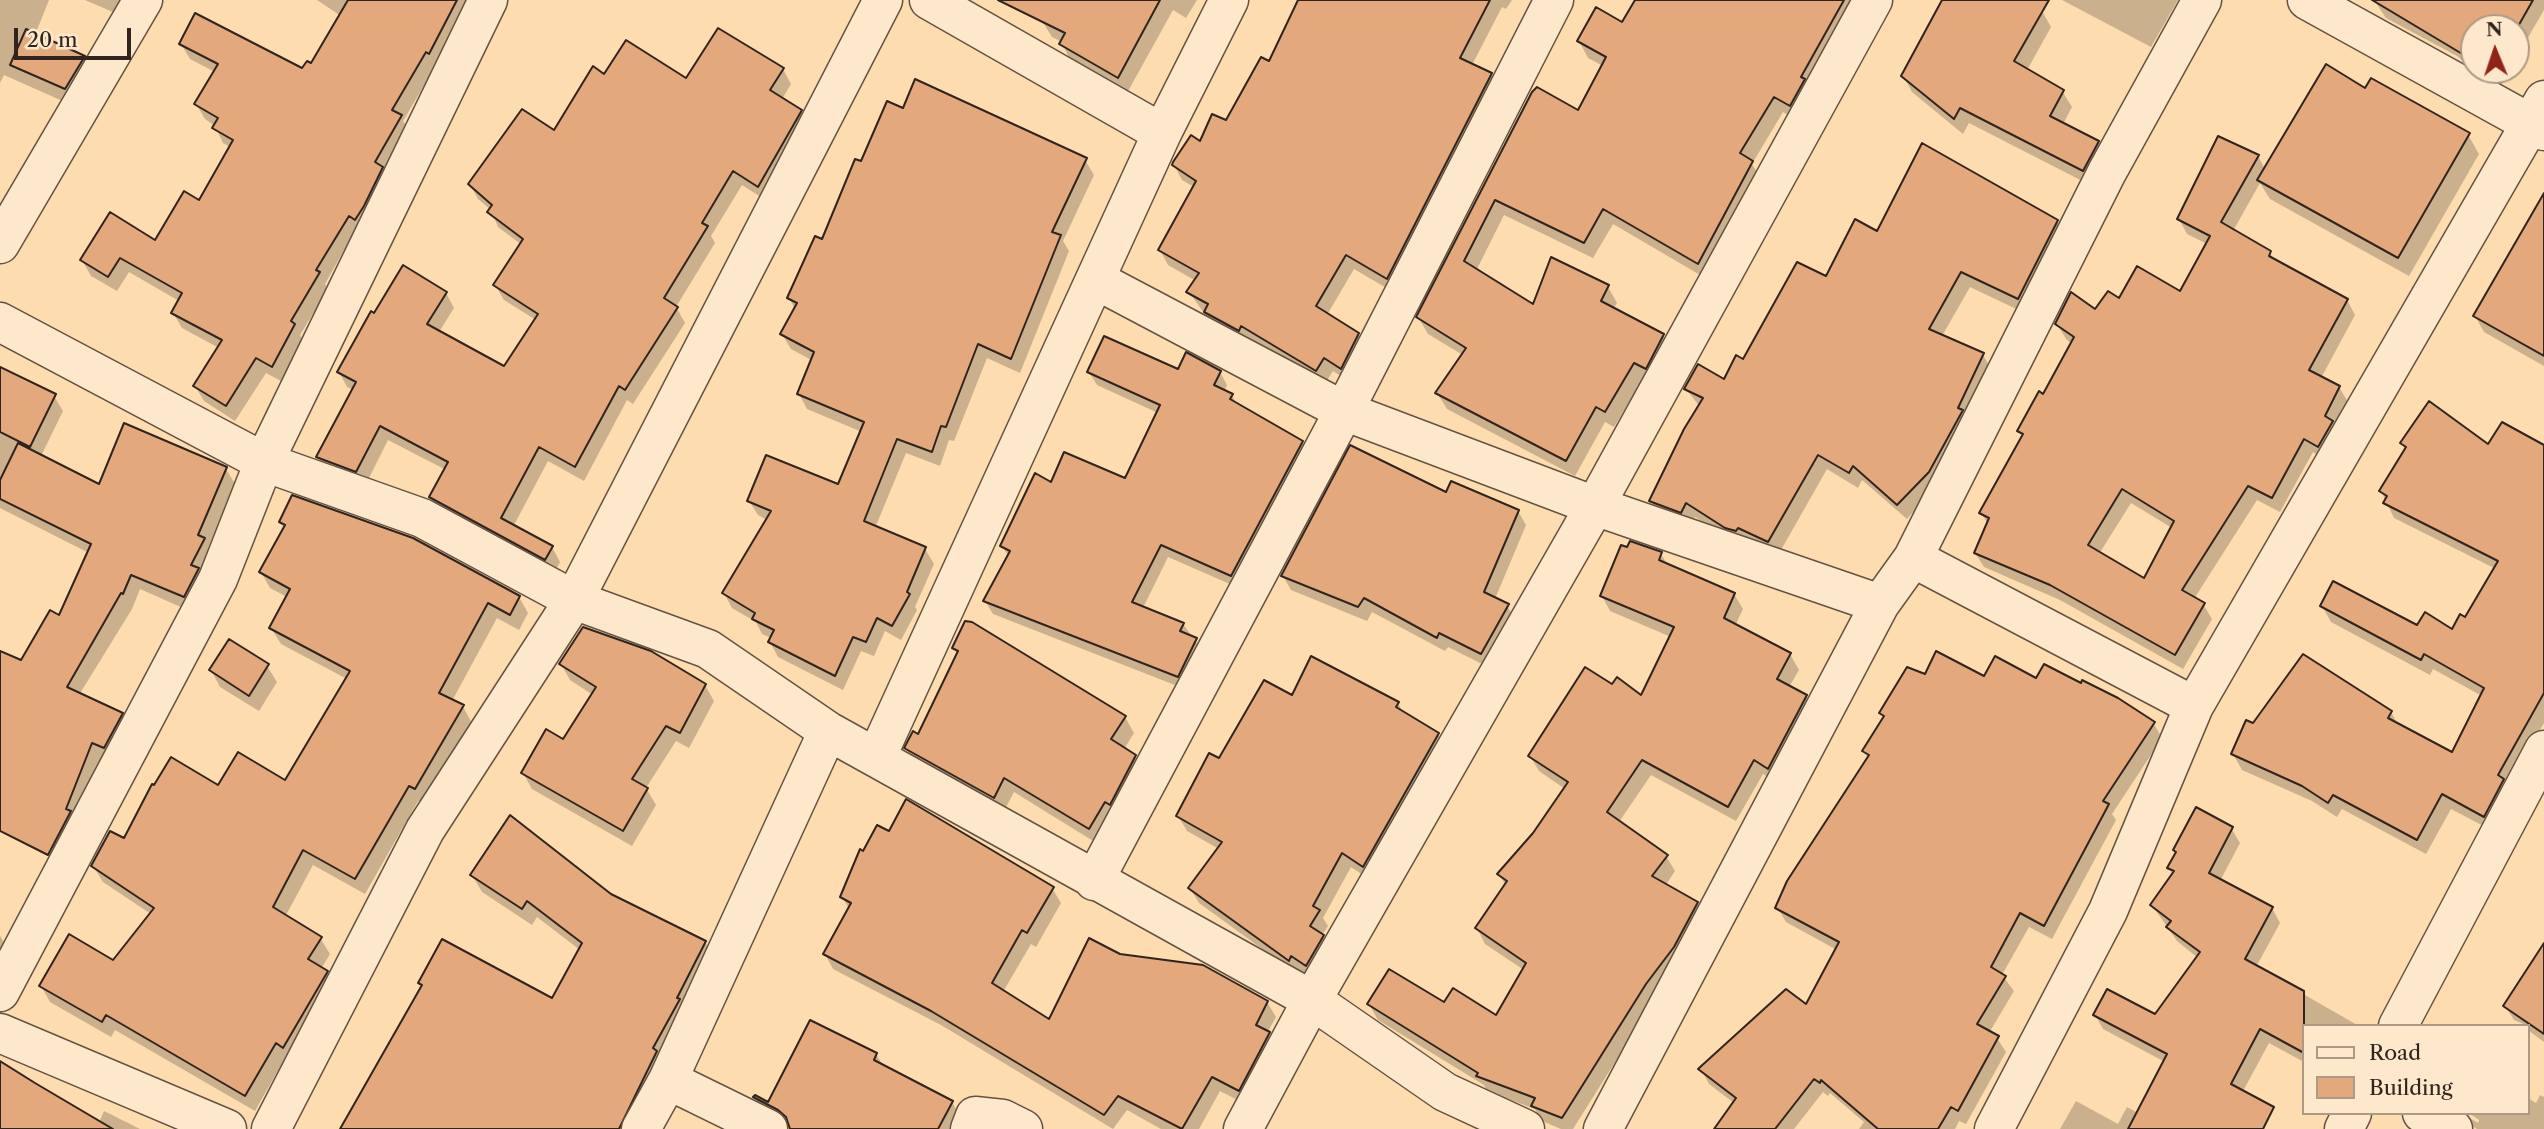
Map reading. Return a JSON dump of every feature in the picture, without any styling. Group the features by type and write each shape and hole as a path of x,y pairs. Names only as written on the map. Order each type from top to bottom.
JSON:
{"street":[{"path":"0,244 143,0"},
{"path":"0,992 218,579 264,462 488,0"},
{"path":"282,1125 425,830 574,600 883,0"},
{"path":"929,0 1162,133"},
{"path":"877,756 1162,133 1229,0"},
{"path":"1094,881 1344,411 1554,0"},
{"path":"1243,1129 1312,1000 1595,506 1873,0"},
{"path":"1603,1129 1880,604 1913,558 2107,172 2203,0"},
{"path":"1994,1129 2108,911 2194,706 2540,119 2307,0"},
{"path":"1096,280 1344,411 1595,506 1880,604"},
{"path":"0,322 264,462 422,518 574,600 708,649 828,731 1312,1000 1445,1092 1525,1129"},
{"path":"1913,558 2194,706"},
{"path":"641,1129 668,1080 828,731"},
{"path":"2399,1024 2544,750"},
{"path":"0,1033 227,1129"},
{"path":"668,1080 768,1129"},
{"path":"2426,1115 2453,1129"},
{"path":"970,1129 975,1116 1003,1119 1023,1129"}],"building":[{"path":"348,0 457,0 429,54 426,52 392,110 402,115 375,162 383,167 364,206 355,220 349,216 316,270 320,272 291,321 295,324 272,367 256,358 226,406 193,386 222,340 171,313 182,293 120,258 108,277 80,260 110,212 155,240 184,191 199,200 233,140 212,128 218,118 194,104 218,64 179,44 195,13 302,68 307,61 311,63"},
{"path":"998,0 1160,0 1118,78 1059,44 1065,33"},
{"path":"1298,0 1490,0 1460,58 1492,73 1387,279 1346,255 1316,306 1359,333 1341,369 1324,358 1316,371 1241,326 1239,331 1204,312 1208,304 1186,292 1199,273 1158,250 1196,181 1172,165 1173,162 1191,135 1200,141 1212,114 1226,120 1261,57 1269,61"},
{"path":"1635,0 1844,0 1801,77 1805,79 1790,106 1774,97 1740,153 1753,161 1698,264 1603,209 1584,243 1495,200 1464,261 1533,304 1551,257 1609,285 1601,301 1664,334 1646,369 1634,363 1605,412 1596,407 1566,461 1435,393 1466,348 1416,317 1532,92 1537,87 1578,110 1606,57 1577,41 1596,7 1622,22"},
{"path":"1942,0 2049,0 2014,61 2064,90 2050,116 2099,141 2083,171 1960,108 1954,119 1901,76"},
{"path":"2372,0 2533,0 2525,14 2460,14 2460,53"},
{"path":"718,28 784,68 770,90 802,110 758,187 733,171 702,223 708,226 664,298 678,307 625,390 619,386 575,467 539,447 501,518 553,546 545,560 429,497 448,462 380,426 356,472 316,457 356,382 337,372 371,311 374,313 403,265 447,292 427,324 504,366 538,314 493,285 523,239 487,212 492,205 468,184 522,109 554,130 593,66 604,74 626,40 686,78"},
{"path":"26,29 85,56 65,89 10,65"},
{"path":"2326,64 2365,88 2371,78 2470,133 2398,258 2257,180"},
{"path":"915,79 1087,158 1052,232 1061,235 1011,359 978,344 946,427 941,426 932,452 897,439 864,521 926,547 907,592 910,594 892,626 877,618 866,642 853,637 835,676 768,642 774,630 752,619 755,613 722,593 771,511 747,501 766,455 838,484 864,422 797,394 814,352 780,334 797,303 787,298 815,236 822,239 855,159 861,161 887,101 903,108"},
{"path":"2218,136 2259,155 2221,222 2271,251 2269,256 2348,299 2309,370 2340,386 2325,416 2333,421 2318,447 2304,439 2272,498 2248,486 2182,590 2205,603 2175,655 2050,585 1974,553 1989,518 1979,513 2023,434 2017,431 2039,391 2043,394 2074,337 2055,324 2071,292 2095,309 2108,291 2119,298 2137,266 2180,291 2210,236 2177,219","holes":["2122,489 2174,521 2144,578 2088,545"]},
{"path":"1922,143 2058,220 2018,299 1961,272 1929,329 1984,353 1958,408 1963,410 1929,472 1897,505 1853,466 1849,473 1818,455 1768,542 1738,528 1736,531 1725,528 1686,503 1681,513 1649,501 1684,429 1703,398 1684,389 1698,364 1724,379 1736,355 1743,359 1797,262 1826,276 1855,219 1877,231"},
{"path":"2544,193 2544,356 2473,316"},
{"path":"1104,336 1178,369 1186,352 1221,371 1214,385 1233,394 1230,399 1303,441 1231,576 1161,545 1132,602 1184,623 1180,631 1197,638 1178,677 983,601 1010,551 1000,546 1035,473 1051,482 1064,452 1125,478 1160,405 1087,372"},
{"path":"0,367 56,394 30,447 0,432"},
{"path":"2429,401 2488,444 2502,422 2544,445 2544,693 2498,775 2504,779 2484,817 2442,794 2417,840 2333,795 2328,803 2302,786 2231,754 2246,720 2253,723 2303,654 2392,711 2388,718 2452,752 2484,688 2424,654 2421,660 2320,606 2333,581 2417,625 2425,612 2452,629 2460,614 2465,617 2498,561 2383,503 2387,496 2379,491 2406,447 2400,443"},
{"path":"124,423 227,467 198,535 205,538 191,565 199,568 184,597 131,575 123,594 121,593 67,687 123,713 104,748 92,743 66,809 71,811 48,855 0,831 0,651 21,660 50,610 59,615 91,544 0,499 0,480 18,443 99,484"},
{"path":"1350,445 1446,492 1451,481 1519,510 1484,592 1509,604 1481,654 1439,633 1437,638 1364,598 1358,607 1281,576"},
{"path":"292,495 413,538 520,596 510,615 488,603 439,693 464,705 415,789 409,786 355,879 303,850 273,907 322,937 308,959 328,971 283,1048 276,1043 245,1096 106,1015 102,1022 39,986 69,934 113,960 154,908 91,866 110,831 124,838 152,784 154,785 171,757 218,785 238,752 285,780 350,671 269,628 290,589 259,572 285,525 279,522"},
{"path":"1630,541 1662,552 1659,560 1735,593 1724,618 1791,653 1777,679 1807,695 1768,769 1754,760 1728,807 1642,760 1607,812 1668,855 1652,876 1698,902 1674,947 1646,984 1562,1118 1531,1106 1535,1098 1476,1076 1478,1073 1367,1004 1389,969 1444,1002 1453,988 1496,1015 1526,963 1475,928 1507,881 1497,874 1533,833 1568,782 1528,756 1585,667 1612,684 1617,677 1641,695 1674,627 1600,596 1621,545 1627,547"},
{"path":"965,621 972,622 1126,716 1111,739 1136,755 1110,805 1105,802 1089,829 1004,778 994,798 904,748 913,731 918,734 958,651 952,648"},
{"path":"583,627 651,651 706,684 680,733 666,726 632,779 648,788 623,831 521,773 546,729 563,739 596,687 559,664"},
{"path":"229,639 269,664 249,696 209,670"},
{"path":"1936,651 1984,676 1995,656 2036,678 2044,664 2118,698 2155,722 2103,801 2109,804 2044,926 2020,913 1991,967 2006,976 1977,1024 1999,1036 1958,1111 1951,1107 1938,1129 1878,1129 1821,1080 1820,1083 1814,1079 1775,1129 1714,1129 1736,1098 1698,1069 1786,989 1806,1004 1839,942 1775,908 1787,881 1869,755 1862,751 1884,716 1879,713 1907,667 1925,674"},
{"path":"1311,656 1399,702 1396,707 1439,733 1363,867 1342,853 1313,906 1320,910 1310,926 1324,935 1306,966 1291,956 1289,961 1188,888 1222,842 1176,816 1209,753 1219,758 1264,680 1292,695"},
{"path":"906,799 1054,887 1027,933 1022,930 992,983 1049,1019 1089,938 1120,954 1203,965 1268,1001 1256,1025 1270,1032 1239,1091 1212,1077 1182,1129 1118,1096 1104,1115 931,1011 823,954 851,903 840,897 860,849 863,851 877,825 889,831"},
{"path":"2196,807 2233,827 2209,873 2273,907 2245,959 2304,991 2302,1052 2260,1029 2231,1084 2274,1107 2263,1129 2128,1129 2167,1054 2093,1015 2107,989 2155,1014 2200,952 2166,927 2171,921 2150,905 2174,871 2167,868 2176,852 2173,850"},
{"path":"510,815 611,894 706,941 677,998 680,999 653,1048 657,1051 619,1129 340,1129 422,985 418,983 442,939 552,998 582,943 527,901 522,909 470,875"},
{"path":"2544,943 2544,1034 2503,1006"},
{"path":"810,1020 877,1053 874,1060 953,1101 938,1129 790,1129 786,1117 778,1110 753,1097 755,1095 768,1102"},
{"path":"0,1061 35,1083 113,1129 0,1129"}]}
